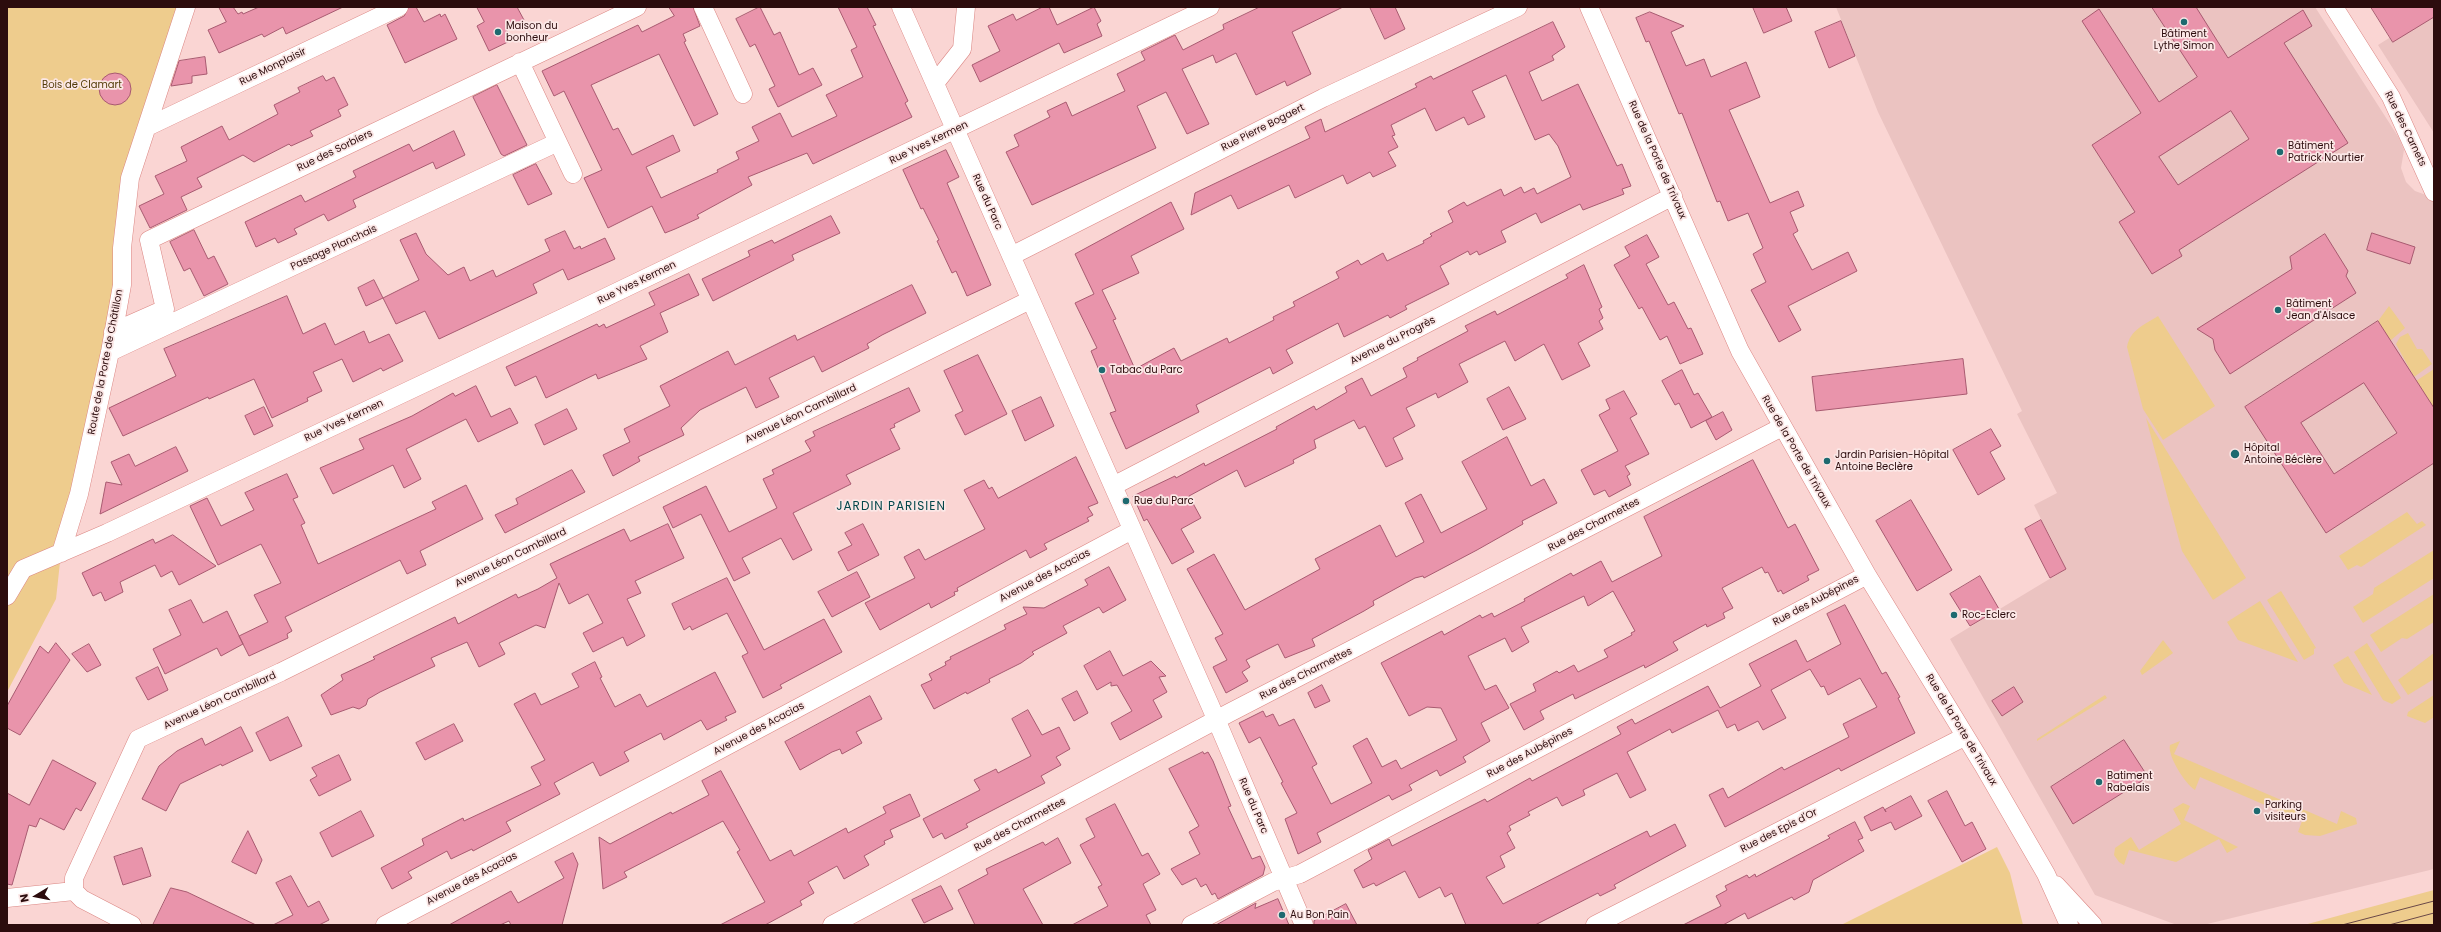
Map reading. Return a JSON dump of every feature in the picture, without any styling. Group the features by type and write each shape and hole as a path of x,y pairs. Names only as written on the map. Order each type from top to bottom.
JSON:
{"street":[{"path":"185,11 201,7"},
{"name":"Rue Monplaisir","path":"147,128 399,7"},
{"name":"Rue des Sorbiers","path":"113,332 165,309 149,240 637,7"},
{"path":"704,7 743,94"},
{"name":"Rue du Parc","path":"901,7 936,82 955,130 1217,720 1304,925"},
{"path":"936,82 962,49 966,7"},
{"name":"Rue Yves Kermen","path":"61,553 955,130 1210,7"},
{"name":"Rue Pierre Bogaert","path":"1011,256 1323,98 1518,7"},
{"name":"Rue de la Porte de Trivaux","path":"1589,7 1673,196 1709,284 1740,351 1867,575 1964,737 1983,765 2046,874 2069,925"},
{"name":"Rue des Carnets","path":"2334,7 2391,97 2434,192"},
{"name":"Route de la Porte de Châtillon","path":"61,553 79,494 110,352 122,285 122,248 130,178 185,11"},
{"path":"520,62 573,174"},
{"name":"Passage Planchais","path":"110,352 558,142"},
{"name":"Avenue du Progrès","path":"1113,486 1673,196"},
{"name":"Avenue Léon Cambillard","path":"74,891 74,878 138,739 281,672 1030,300"},
{"name":"Rue des Charmettes","path":"832,925 1217,720 1782,427"},
{"name":"Avenue des Acacias","path":"384,925 674,774 1132,530"},
{"path":"7,596 23,569 61,553"},
{"name":"Rue des Aubépines","path":"1191,925 1273,882 1300,874 1867,575"},
{"name":"Rue des Epis d'Or","path":"1594,925 1964,737"},
{"name":"Rue de la Porte de Trivaux","path":"2046,874 2093,925"},
{"path":"7,898 74,891 82,899 132,925"}],"shaded area":[{"name":"Hôpital Antoine Béclère","path":"1836,7 2315,7 2399,138 2404,150 2401,168 2406,182 2415,191 2426,195 2434,193 2434,869 2203,925 2177,925 2095,895 1950,639 2066,569 2034,505 2057,493 2017,414 2022,411 1878,112"},
{"path":"2434,10 2434,133 2378,45"}],"green space":[{"name":"Bois de Clamart","path":"7,7 184,7 130,178 122,248 61,553 56,599 7,692"},
{"path":"2389,306 2405,328 2390,341 2378,321"},
{"path":"2158,316 2215,406 2163,440 2143,409 2127,347 2131,336 2138,328"},
{"path":"2408,333 2417,349 2422,349 2432,364 2414,377 2396,344 2400,337"},
{"path":"2434,369 2434,408 2416,381"},
{"path":"2146,418 2246,578 2213,600 2182,551"},
{"path":"2407,512 2417,524 2422,521 2426,525 2361,567 2357,565 2348,570 2339,556"},
{"path":"2434,550 2434,578 2363,623 2353,607 2373,594 2374,588"},
{"path":"2281,591 2316,648 2314,649 2314,654 2304,660 2267,600"},
{"path":"2434,594 2434,622 2407,639 2402,638 2381,652 2370,635"},
{"path":"2260,601 2298,662 2238,640 2227,622"},
{"path":"2163,640 2173,653 2142,675 2140,671"},
{"path":"2367,643 2401,698 2392,704 2383,700 2354,652"},
{"path":"2434,653 2434,679 2408,695 2398,680"},
{"path":"2348,656 2372,695 2344,683 2333,665"},
{"path":"2105,695 2107,698 2037,741 2037,739"},
{"path":"2434,695 2434,717 2425,723 2407,716 2408,712"},
{"path":"2180,741 2174,754 2337,824 2341,811 2356,818 2357,824 2320,836 2305,835 2298,832 2302,821 2200,777 2195,790 2186,782 2171,755 2170,745"},
{"path":"2183,803 2190,806 2184,820 2238,847 2227,853 2219,839 2176,862 2129,850 2124,865 2119,862 2114,855 2115,848 2131,837 2139,850 2181,824 2173,809"},
{"path":"1997,847 2010,873 2023,925 1841,925"},
{"path":"2434,890 2434,925 2304,925"}],"building":[{"path":"219,7 233,7 238,14 242,12 243,14 259,7 343,7 286,34 283,27 264,37 262,34 219,53 208,30 226,22"},
{"path":"409,7 416,7 424,22 440,14 441,17 445,14 457,39 405,63 387,25 404,16"},
{"name":"Maison du bonheur","path":"477,7 517,7 524,20 506,29 512,40 489,51 477,26 484,22"},
{"path":"669,7 693,7 700,26 683,34 686,41 684,42 718,114 694,126 659,54 591,85 613,130 618,128 632,155 673,135 680,151 646,167 661,198 718,172 717,170 739,159 736,152 759,141 752,127 780,113 792,137 837,116 826,95 863,77 851,50 857,47 838,7 867,7 876,25 873,26 908,101 905,103 912,117 813,164 807,153 748,177 752,185 697,215 699,218 665,233 652,206 608,228 584,178 602,170 564,91 554,96 542,71 638,25 642,32 674,16"},
{"path":"760,7 774,35 780,32 799,75 813,68 822,85 778,107 769,89 775,86 755,44 750,47 736,19"},
{"path":"1043,7 1049,7 1057,25 1094,7 1101,21 1097,24 1102,36 1064,53 1059,43 980,82 972,65 1000,51 988,26 1013,14 1016,20"},
{"path":"1260,7 1343,7 1292,32 1311,74 1287,86 1285,81 1256,95 1236,53 1216,63 1213,55 1182,69 1209,124 1187,134 1166,92 1137,106 1156,148 1032,205 1006,152 1019,146 1014,135 1050,117 1047,111 1066,102 1072,116 1125,91 1117,74 1145,60 1141,52 1175,35 1183,50 1224,29 1223,25"},
{"path":"1370,7 1395,7 1405,29 1385,39"},
{"path":"1753,7 1786,7 1792,21 1764,33"},
{"name":"Bâtiment Patrick Nourtier","path":"2152,7 2196,7 2228,58 2303,10 2312,26 2284,43 2348,143 2179,250 2182,256 2152,274 2119,222 2135,212 2092,145 2141,113 2082,21 2099,9 2159,102 2197,77","holes":["2231,111 2249,139 2178,185 2159,157"]},
{"path":"2371,7 2434,7 2434,17 2393,42"},
{"path":"1650,12 1684,26 1671,32 1686,66 1704,59 1711,77 1746,62 1760,97 1729,110 1770,203 1798,191 1804,206 1790,212 1798,231 1793,234 1812,270 1848,252 1857,271 1788,306 1801,330 1779,342 1751,290 1766,282 1753,254 1763,248 1748,213 1728,221 1720,201 1717,202 1682,113 1679,114 1649,41 1646,42 1636,18"},
{"path":"1841,21 1855,56 1829,68 1815,32"},
{"path":"1553,22 1565,47 1552,56 1554,60 1529,72 1542,101 1578,84 1617,166 1622,164 1631,186 1622,189 1624,194 1583,210 1580,204 1541,223 1536,213 1501,231 1506,242 1479,255 1477,251 1470,255 1468,251 1440,266 1449,284 1405,306 1407,309 1390,318 1388,315 1344,337 1338,323 1286,350 1293,363 1273,374 1270,367 1196,405 1199,412 1126,449 1110,413 1116,411 1091,351 1097,348 1075,303 1094,294 1075,254 1171,202 1184,229 1131,256 1139,273 1102,290 1116,319 1113,320 1135,369 1174,348 1181,361 1227,338 1229,343 1274,320 1273,317 1295,306 1293,302 1339,278 1336,272 1358,260 1361,265 1383,253 1387,261 1424,243 1423,241 1432,236 1430,234 1453,222 1448,211 1464,202 1467,206 1501,189 1504,196 1521,187 1524,193 1534,188 1537,194 1571,177 1558,146 1549,134 1535,140 1506,75 1472,91 1485,117 1468,125 1464,117 1436,131 1425,108 1391,125 1395,135 1392,136 1398,147 1388,152 1396,166 1373,177 1370,172 1347,184 1343,175 1295,198 1289,185 1238,209 1231,195 1191,215 1195,193 1310,138 1305,127 1321,119 1325,132 1417,87 1415,84 1431,76 1433,79"},
{"path":"205,57 207,74 192,76 192,83 171,86 179,61"},
{"path":"112,73 118,73 127,77 131,89 127,101 118,105 112,105 103,101 99,92 99,86 103,77"},
{"path":"323,76 326,81 334,77 348,105 338,110 341,116 310,131 313,136 291,146 289,144 254,162 243,155 197,178 202,187 181,197 187,210 150,228 139,206 164,194 155,176 187,161 181,147 222,126 229,140 278,114 274,105 300,92 298,88"},
{"path":"497,85 527,145 504,156 501,154 473,97"},
{"path":"454,131 465,155 436,169 433,162 353,200 356,207 328,221 324,214 294,229 297,234 278,243 275,238 256,247 245,222 301,195 305,202 356,177 353,171 409,144 413,151"},
{"path":"946,150 959,177 947,183 991,285 967,296 956,271 952,273 937,241 939,240 923,208 921,209 903,170"},
{"path":"536,164 552,194 528,205 513,175"},
{"path":"831,216 840,233 792,255 794,260 713,301 702,279 750,256 748,251 772,240 774,243"},
{"path":"194,230 208,259 214,256 228,284 204,296 190,268 184,271 170,242"},
{"path":"565,231 574,249 580,246 581,249 605,238 615,259 568,280 563,269 533,284 537,293 439,339 425,311 396,324 383,298 419,280 400,240 416,233 426,254 448,275 464,267 470,281 493,270 496,277 550,251 545,240"},
{"path":"2372,233 2415,247 2410,264 2367,250"},
{"name":"Bâtiment Jean d'Alsace","path":"2325,234 2348,271 2346,276 2356,293 2230,374 2215,350 2213,339 2197,329 2292,269 2290,257"},
{"path":"1647,235 1659,257 1646,264 1668,305 1674,302 1688,329 1691,328 1703,354 1680,364 1667,336 1660,340 1642,307 1639,309 1614,265 1630,256 1625,247"},
{"path":"1584,265 1602,307 1599,309 1603,318 1599,321 1603,329 1578,343 1590,366 1562,380 1544,344 1515,361 1505,341 1459,364 1468,382 1438,398 1436,393 1406,408 1415,426 1393,438 1403,459 1386,467 1365,426 1359,429 1354,420 1314,440 1316,448 1293,460 1294,463 1245,487 1237,470 1189,496 1201,518 1181,529 1194,552 1172,564 1147,519 1144,521 1133,496 1175,476 1176,478 1204,463 1205,466 1277,429 1276,427 1314,406 1316,410 1347,392 1345,387 1362,378 1371,396 1407,377 1403,368 1418,360 1417,358 1468,331 1465,326 1495,311 1497,315 1568,278 1566,275"},
{"path":"689,274 699,295 660,313 668,332 640,346 647,359 598,379 596,374 546,398 536,376 515,386 506,367 597,324 599,327 604,324 606,328 655,305 649,293"},
{"path":"374,280 383,298 366,306 358,288"},
{"path":"912,285 926,313 882,335 867,344 869,348 822,372 814,356 769,378 779,397 756,408 746,387 700,410 681,428 684,435 638,457 640,461 613,476 603,455 630,442 624,429 670,406 660,386 728,351 735,365 795,335 797,340"},
{"path":"287,296 303,334 325,323 335,345 364,331 369,343 389,334 403,361 383,371 381,368 353,382 342,359 313,372 322,391 307,398 308,401 272,418 254,379 209,399 208,397 123,436 109,408 176,376 164,349"},
{"path":"2378,321 2434,408 2434,463 2326,533 2245,407","holes":["2364,383 2397,433 2334,474 2301,423"]},
{"path":"978,355 1007,414 965,435 955,415 963,411 944,371"},
{"path":"1963,359 1967,394 1816,411 1812,377"},
{"path":"1682,370 1694,395 1698,393 1712,417 1691,428 1679,403 1675,405 1662,381"},
{"path":"476,386 491,417 510,408 518,423 478,442 466,419 406,449 421,479 404,488 393,465 333,494 320,468 364,449 359,439 412,416 453,393 455,396"},
{"path":"1509,387 1526,419 1503,430 1487,399"},
{"path":"909,388 920,411 894,424 895,427 890,429 900,449 846,475 851,484 793,513 812,550 793,560 781,538 742,558 750,573 734,581 701,514 673,528 663,507 706,486 729,532 777,508 763,479 774,474 772,470 811,451 805,441 815,436 813,432"},
{"path":"1624,391 1637,414 1630,418 1649,454 1625,466 1630,474 1627,476 1631,485 1609,497 1605,490 1594,495 1581,470 1618,451 1599,415 1610,409 1606,400"},
{"path":"1041,397 1054,426 1025,441 1012,411"},
{"path":"264,407 273,426 254,435 245,416"},
{"path":"567,409 577,429 544,445 535,425"},
{"path":"1723,412 1732,430 1716,440 1706,421"},
{"path":"1991,429 2001,446 1990,452 2005,479 1978,495 1953,450"},
{"path":"1507,437 1531,486 1544,479 1557,503 1522,521 1523,524 1477,550 1424,578 1423,576 1415,578 1373,601 1374,605 1312,639 1315,646 1285,658 1278,644 1246,660 1250,667 1242,672 1248,681 1226,693 1213,667 1227,660 1215,638 1223,634 1187,569 1214,554 1245,610 1320,569 1315,559 1380,525 1396,557 1424,542 1405,503 1421,494 1441,533 1487,509 1462,462"},
{"path":"176,447 188,471 100,514 106,482 122,485 111,462 129,454 135,466"},
{"path":"1076,457 1098,503 1088,507 1093,515 1087,518 1089,521 1044,544 1047,549 1030,558 1026,550 957,588 958,591 954,592 955,595 931,608 929,603 880,630 865,603 915,578 904,557 919,549 925,560 985,529 964,490 984,480 989,489 992,487 998,498"},
{"path":"1753,460 1788,528 1795,524 1819,570 1807,576 1809,580 1783,594 1781,590 1778,592 1768,572 1765,573 1762,567 1722,588 1733,608 1723,613 1725,618 1707,627 1706,624 1673,642 1678,650 1645,668 1644,665 1575,699 1573,694 1540,711 1544,719 1524,730 1510,704 1536,691 1533,684 1557,671 1559,673 1574,665 1578,672 1608,657 1604,650 1632,635 1631,633 1635,631 1613,591 1588,606 1584,596 1521,627 1529,642 1512,652 1505,638 1468,656 1485,690 1496,685 1509,708 1481,723 1490,741 1463,757 1466,762 1440,776 1437,770 1409,785 1412,790 1392,800 1389,795 1317,833 1321,842 1298,854 1285,819 1297,813 1281,783 1283,782 1260,737 1249,743 1239,723 1263,711 1266,717 1273,714 1279,726 1294,719 1317,764 1312,767 1331,804 1372,783 1353,746 1367,738 1382,767 1396,760 1401,769 1457,740 1441,708 1427,707 1409,716 1381,663 1442,631 1444,635 1480,615 1482,618 1492,613 1494,617 1525,601 1524,599 1571,573 1573,576 1601,561 1612,582 1662,556 1644,517"},
{"path":"572,470 585,492 505,533 495,515 518,504 516,499"},
{"path":"287,474 298,497 293,499 305,523 301,525 318,564 436,509 432,502 466,485 483,519 420,551 426,565 407,574 400,560 285,617 292,631 287,634 288,638 249,656 239,636 268,622 254,595 281,583 261,544 218,565 190,506 207,498 221,526 254,510 245,493"},
{"path":"1911,500 1952,570 1917,591 1876,521"},
{"path":"2041,520 2066,569 2050,578 2025,529"},
{"path":"668,524 684,558 635,581 641,593 627,599 645,636 627,646 623,637 593,652 583,633 603,623 588,594 569,604 559,583 545,628 536,625 499,643 505,654 479,667 467,642 431,658 435,666 380,692 368,699 366,705 359,709 353,707 331,715 321,695 343,680 341,675 375,659 373,657 455,617 458,624 516,594 518,598 538,589 557,578 550,564 624,529 630,541"},
{"path":"863,524 879,555 848,571 838,552 852,545 845,533"},
{"path":"173,535 216,566 179,585 172,571 161,577 155,565 120,582 123,592 105,601 101,592 93,596 82,573 153,539 155,543"},
{"path":"1109,567 1126,600 1103,613 1099,607 1063,626 1067,633 1032,652 1034,654 1021,663 989,679 990,682 967,694 966,692 934,709 921,685 932,680 929,674 946,665 945,662 951,659 950,657 1006,629 1004,625 1027,614 1023,607 1044,608 1088,585 1085,580"},
{"path":"857,572 870,597 832,617 818,592"},
{"path":"1980,576 1999,609 1970,626 1950,594"},
{"path":"727,578 764,650 824,619 842,652 780,685 782,688 763,698 742,656 748,653 727,613 692,630 690,626 684,630 672,604"},
{"path":"191,600 203,623 227,611 243,644 221,656 217,648 165,674 153,649 181,635 169,610"},
{"path":"1845,605 1882,674 1886,672 1900,697 1898,698 1915,733 1841,771 1839,768 1725,827 1709,795 1723,788 1728,798 1782,767 1784,770 1849,737 1843,724 1877,707 1860,678 1828,695 1824,686 1821,687 1810,669 1771,690 1786,718 1763,730 1758,721 1738,731 1735,724 1727,728 1718,710 1672,733 1670,729 1627,752 1646,790 1630,798 1617,773 1583,790 1585,795 1562,806 1557,797 1528,812 1530,815 1509,826 1511,830 1507,833 1515,848 1500,856 1505,867 1486,877 1503,904 1647,831 1650,837 1675,824 1686,846 1614,885 1616,888 1600,896 1598,893 1535,925 1466,925 1452,893 1445,897 1440,887 1419,898 1405,871 1376,886 1374,883 1363,888 1354,870 1372,859 1368,850 1389,839 1392,846 1485,799 1487,802 1530,778 1532,781 1621,734 1617,727 1632,719 1635,724 1708,686 1720,708 1761,686 1749,664 1796,640 1807,662 1841,644 1827,614"},
{"path":"56,643 70,660 20,735 7,728 7,706 40,646 48,653"},
{"path":"89,644 101,665 87,672 72,654"},
{"path":"1110,651 1123,676 1151,661 1166,676 1159,677 1167,692 1153,700 1162,717 1120,740 1111,723 1132,711 1117,685 1111,686 1111,682 1097,690 1084,666"},
{"path":"595,662 602,677 600,678 615,707 640,694 647,707 715,672 736,712 725,717 727,720 707,730 701,720 664,740 661,733 624,752 629,761 600,776 593,762 554,783 560,794 506,822 511,831 473,851 472,849 451,859 447,851 408,872 412,878 392,889 381,868 424,845 422,839 463,818 464,821 541,785 531,767 545,760 514,704 535,693 541,705 579,687 572,674"},
{"path":"158,667 168,690 148,700 136,678"},
{"path":"1322,685 1330,701 1315,708 1308,693"},
{"path":"2014,687 2023,702 2002,716 1992,701"},
{"path":"1077,691 1088,713 1074,721 1062,699"},
{"path":"870,696 882,719 856,732 862,743 842,754 840,749 832,752 800,770 785,742"},
{"path":"1028,710 1042,735 1059,727 1070,749 1056,757 1061,765 1041,776 1045,783 966,824 968,827 945,839 942,833 933,838 923,819 980,790 974,780 996,769 998,773 1031,756 1012,719"},
{"path":"288,717 302,746 270,761 256,733"},
{"path":"454,724 463,741 425,760 416,743"},
{"path":"241,727 253,751 222,766 221,764 180,784 166,811 142,799 159,766 177,751 202,738 205,745"},
{"name":"Batiment Rabelais","path":"2124,740 2148,777 2073,824 2051,787"},
{"path":"1203,752 1204,754 1208,752 1213,761 1231,806 1228,807 1252,859 1260,856 1265,867 1263,875 1218,899 1215,893 1212,895 1206,884 1201,887 1196,878 1182,885 1171,869 1200,854 1189,832 1199,826 1169,769"},
{"path":"339,755 351,780 319,796 310,780 317,776 312,768"},
{"path":"53,760 96,783 81,811 76,808 64,830 40,818 36,827 29,825 12,885 7,884 7,793 29,805"},
{"path":"721,771 770,861 791,850 794,856 846,828 848,833 886,813 883,807 910,794 920,816 890,830 893,837 884,841 885,844 864,856 869,865 844,879 837,866 808,882 814,893 800,901 802,905 765,925 720,925 765,902 737,852 740,850 723,821 624,872 627,877 603,889 599,837 610,844 671,812 672,814 709,795 702,781"},
{"path":"1947,791 1965,826 1972,822 1986,849 1962,862 1928,801"},
{"path":"1911,796 1922,816 1895,830 1891,822 1871,831 1864,817 1883,807 1886,812 1885,810"},
{"path":"1115,804 1142,856 1148,853 1160,874 1143,884 1156,910 1146,915 1151,925 1072,925 1108,906 1098,887 1102,885 1080,845 1095,837 1086,819"},
{"path":"361,811 374,836 332,857 320,833"},
{"path":"1855,822 1863,838 1858,840 1864,851 1813,880 1809,892 1794,900 1792,897 1748,919 1745,913 1723,925 1683,925 1721,906 1716,896 1727,890 1725,886 1747,875 1749,878 1755,874 1756,877 1830,838 1828,836"},
{"path":"248,831 262,860 256,874 232,862"},
{"path":"1058,838 1071,863 1023,889 1043,925 975,925 958,890 988,874 986,869 1043,842 1045,845"},
{"path":"142,848 151,876 123,885 114,857"},
{"path":"573,853 578,864 562,925 511,925 509,921 500,925 449,925 511,891 518,903 564,878 555,862"},
{"path":"291,876 308,907 319,901 329,920 319,925 273,925 293,915 276,883"},
{"path":"941,886 953,909 924,923 912,900"},
{"path":"171,888 187,892 256,925 153,925"},
{"path":"1278,899 1289,925 1216,925 1256,903 1255,908"},
{"path":"1346,904 1357,925 1314,925 1314,921"}],"tram line":[{"path":"2342,925 2434,901"},
{"path":"2389,925 2434,913"}],"place":[{"name":"Bâtiment Lythe Simon","path":"2184,22"},
{"name":"Maison du bonheur","path":"498,32"},
{"name":"Bâtiment Patrick Nourtier","path":"2280,152"},
{"name":"Bâtiment Jean d'Alsace","path":"2278,310"},
{"name":"Tabac du Parc","path":"1102,370"},
{"name":"Hôpital Antoine Béclère","path":"2235,454"},
{"name":"Jardin Parisien-Hôpital Antoine Beclère","path":"1827,461"},
{"name":"Rue du Parc","path":"1126,501"},
{"name":"Roc-Eclerc","path":"1954,615"},
{"name":"Batiment Rabelais","path":"2099,782"},
{"name":"Parking visiteurs","path":"2257,811"},
{"name":"Au Bon Pain","path":"1282,915"}],"district":[{"name":"JARDIN PARISIEN","path":"891,507"}]}
